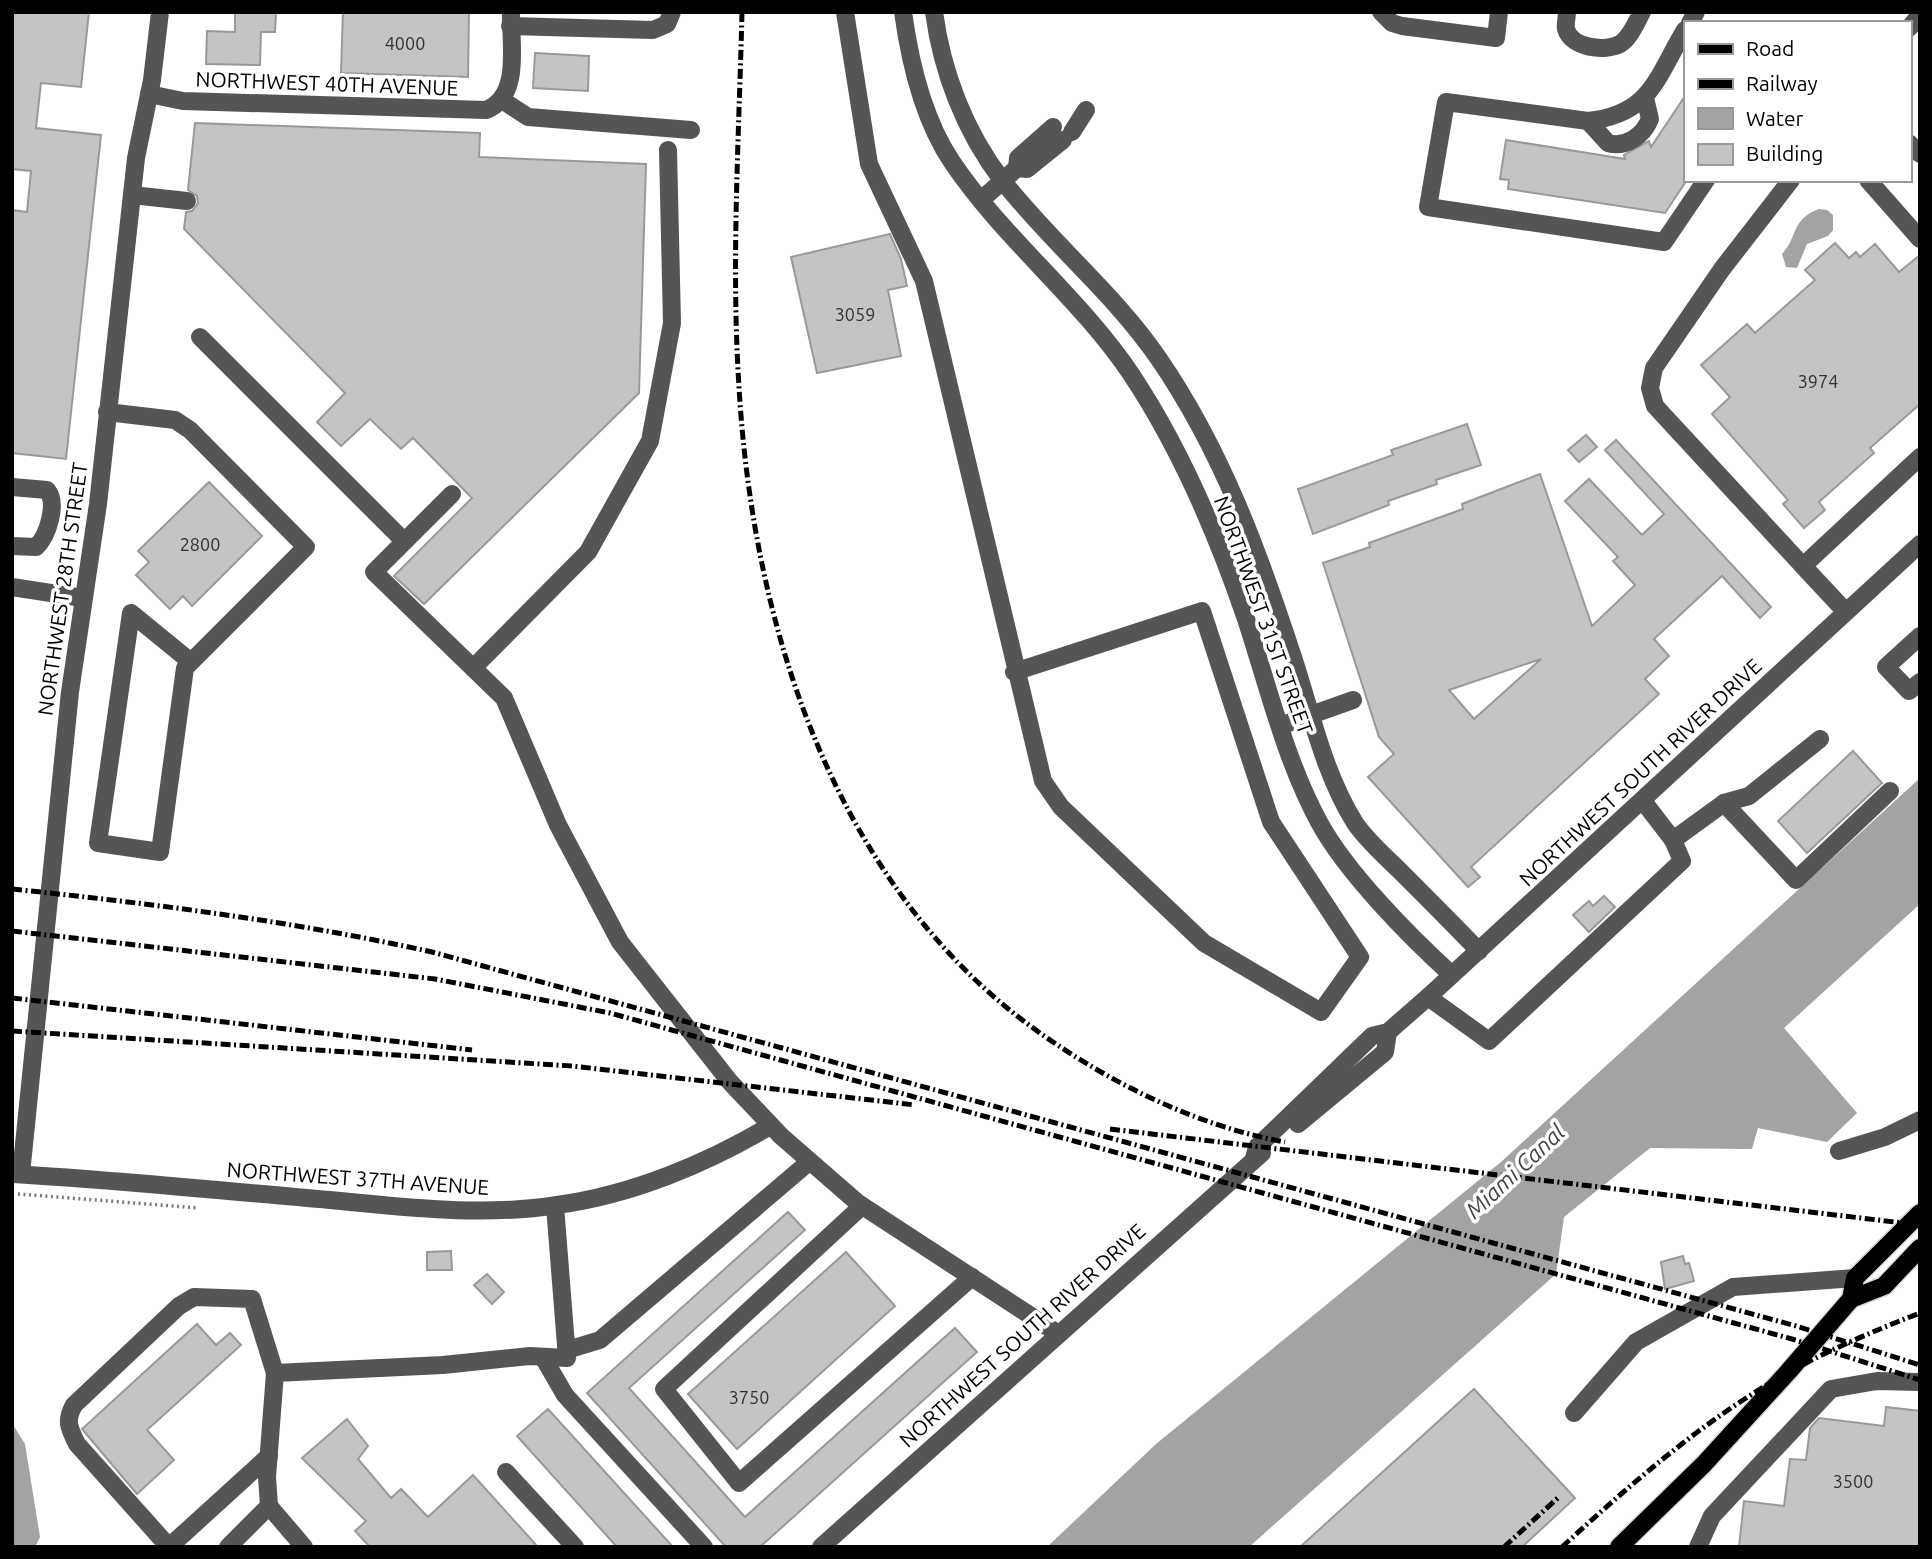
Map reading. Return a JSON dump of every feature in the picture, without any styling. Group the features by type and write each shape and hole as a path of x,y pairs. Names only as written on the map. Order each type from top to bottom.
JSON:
{"main road":[{"path":"1851,1299 1855,1278 1920,1213"},
{"path":"1619,1547 1704,1464 1851,1299 1884,1286 1920,1248"}],"street":[{"name":"NORTHWEST 28TH STREET","path":"17,1174 51,856 83,598 99,504 132,195 160,12"},
{"path":"672,12 667,24 653,30 510,19 510,72 504,98 528,117 691,130"},
{"path":"845,12 869,164 924,281 1014,672 1042,781 1061,807 1204,943 1321,1012 1360,957 1271,822 1202,611 1014,672"},
{"name":"NORTHWEST 31ST STREET","path":"903,12 907,40 928,113 951,160 981,200 1094,325 1153,410 1189,477 1228,569 1307,798 1332,843 1427,951 1452,975"},
{"name":"NORTHWEST 31ST STREET","path":"934,12 944,62 965,118 1003,181 1132,322 1193,413 1238,502 1268,581 1335,780 1356,825 1370,843 1479,951"},
{"path":"1381,12 1392,23 1402,26 1496,38 1499,12"},
{"path":"1567,12 1566,31 1578,43 1610,47 1624,41 1642,12"},
{"path":"1684,35 1645,98 1629,111 1588,121 1446,102 1428,207 1664,242 1705,182"},
{"name":"NORTHWEST 40TH AVENUE","path":"149,94 183,101 469,110 486,110 504,98"},
{"path":"1588,121 1608,144 1625,143 1643,131 1650,119 1645,98"},
{"path":"981,200 1017,168 1018,158 1063,130"},
{"path":"473,668 588,552 650,441 672,323 668,150"},
{"path":"1790,182 1654,368 1650,388 1655,406 1846,612"},
{"path":"1870,182 1919,236"},
{"path":"132,195 187,201"},
{"path":"200,337 404,541"},
{"path":"107,412 175,421 190,430 306,547 191,662 185,668 160,852 98,843 131,613 191,662"},
{"path":"1803,566 1920,457"},
{"path":"12,487 47,490 52,500 42,541 36,547 12,546"},
{"path":"452,494 374,572 506,702 558,825 620,942 730,1082 770,1126 809,1162 862,1206 1057,1333"},
{"name":"NORTHWEST SOUTH RIVER DRIVE","path":"821,1547 1254,1158 1385,1052 1388,1032 1643,801 1920,544"},
{"path":"12,587 83,598"},
{"path":"1920,636 1886,667 1909,691 1920,682"},
{"path":"1280,726 1353,700"},
{"path":"1673,840 1724,803 1749,796 1820,739"},
{"path":"1724,803 1796,880 1890,791"},
{"path":"1428,997 1489,1041 1682,861 1673,840 1643,801"},
{"path":"1839,1151 1885,1138 1920,1120"},
{"name":"NORTHWEST 37TH AVENUE","path":"17,1174 457,1210 555,1206 597,1198 671,1173 713,1156 770,1126"},
{"path":"567,1350 600,1340 809,1162"},
{"path":"275,1373 543,1357 567,1358 555,1206"},
{"path":"862,1206 664,1388 739,1483 972,1277"},
{"path":"1574,1413 1636,1342 1734,1287 1855,1278"},
{"path":"269,1456 169,1547 77,1444 69,1429 67,1417 74,1405 179,1306 194,1297 252,1299 275,1373 269,1456 269,1506 304,1547"},
{"path":"543,1357 565,1395 704,1547"},
{"path":"1896,1381 1920,1367"},
{"path":"1698,1547 1712,1516 1831,1389 1877,1381 1920,1382"},
{"path":"506,1472 575,1547"},
{"path":"228,1547 269,1506"}],"water":[{"path":"1819,209 1827,210 1833,215 1833,230 1828,236 1807,244 1797,268 1786,267 1782,254 1799,223"},
{"name":"Miami Canal","path":"1920,778 1920,904 1784,1028 1857,1113 1827,1142 1758,1128 1752,1149 1650,1148 1564,1217 1556,1274 1249,1547 1047,1547 1156,1444 1501,1162"},
{"path":"12,1423 25,1444 40,1537 35,1547 12,1547"}],"building":[{"path":"12,12 89,12 81,87 41,83 36,128 101,135 66,459 12,453 12,210 27,212 31,171 12,169"},
{"path":"235,12 276,12 275,32 261,32 260,65 206,64 207,31 235,32"},
{"path":"343,12 469,12 468,77 341,73"},
{"path":"535,53 589,56 588,91 533,88"},
{"path":"1684,98 1685,183 1665,213 1508,189 1509,180 1500,179 1506,140 1625,159 1624,155 1649,141 1651,147"},
{"path":"195,123 480,133 479,157 646,164 639,393 424,604 394,576 472,498 413,438 401,449 370,419 341,446 317,422 345,393 184,229 186,212 192,211 198,203 197,196 188,190"},
{"path":"890,234 901,259 907,286 888,290 901,356 817,373 791,257"},
{"path":"1835,243 1849,258 1856,252 1860,257 1875,244 1899,272 1920,255 1920,404 1870,448 1874,453 1819,502 1825,510 1804,528 1783,504 1788,500 1712,414 1730,397 1701,365 1747,324 1755,333 1815,280 1805,270"},
{"path":"1467,424 1481,465 1436,480 1437,484 1388,501 1389,505 1313,534 1298,489 1393,455 1391,450"},
{"path":"1586,435 1597,447 1579,462 1568,450"},
{"path":"1616,440 1771,607 1760,618 1722,576 1654,639 1669,656 1645,679 1659,694 1471,867 1480,877 1468,887 1368,777 1394,754 1379,737 1323,563 1370,547 1369,543 1463,509 1462,504 1540,474 1592,626 1635,585 1613,561 1618,557 1565,501 1589,479 1642,535 1664,514 1605,450","holes":["1541,659 1474,719 1449,690"]},
{"path":"209,482 262,536 192,606 183,596 170,609 136,575 149,562 138,551"},
{"path":"1853,751 1882,783 1807,853 1778,821"},
{"path":"1604,896 1615,907 1589,932 1573,915 1589,901 1593,906"},
{"path":"788,1212 805,1230 629,1388 745,1517 955,1328 977,1352 760,1547 726,1547 587,1393"},
{"path":"451,1251 452,1270 427,1270 427,1252"},
{"path":"846,1252 895,1306 737,1449 688,1394"},
{"path":"1683,1256 1685,1264 1689,1263 1694,1281 1665,1289 1661,1262"},
{"path":"487,1274 504,1292 492,1304 474,1285"},
{"path":"197,1324 216,1345 230,1333 241,1345 147,1430 174,1460 137,1494 82,1429"},
{"path":"1474,1389 1575,1498 1522,1547 1300,1547"},
{"path":"1886,1407 1920,1411 1920,1547 1739,1547 1744,1501 1784,1506 1790,1459 1806,1460 1810,1428 1819,1418 1884,1426"},
{"path":"548,1409 673,1547 617,1547 517,1436"},
{"path":"347,1419 368,1446 358,1459 391,1498 401,1489 428,1517 473,1475 538,1547 370,1547 355,1531 366,1521 302,1458"}],"railway":[{"path":"742,12 736,294 739,387 748,478 763,569 786,659 818,746 858,828 908,905 969,973 1040,1033 1126,1086 1188,1114 1252,1135 1285,1142"},
{"path":"12,889 223,915 327,931 432,952 1796,1326 1920,1365"},
{"path":"12,931 435,979 610,1013 1792,1339 1920,1380"},
{"path":"12,998 472,1050"},
{"path":"12,1031 572,1066 915,1105"},
{"path":"1110,1129 1920,1225"},
{"path":"1562,1547 1671,1453 1758,1390 1821,1355 1920,1313"},
{"path":"1504,1547 1560,1496"}]}
